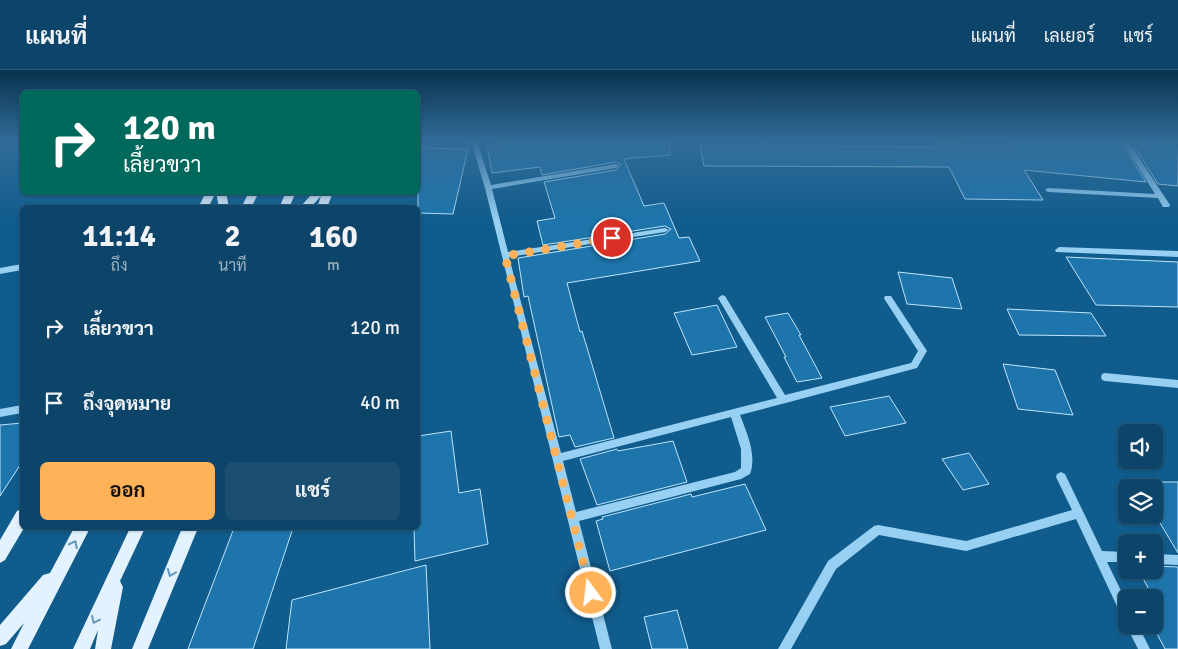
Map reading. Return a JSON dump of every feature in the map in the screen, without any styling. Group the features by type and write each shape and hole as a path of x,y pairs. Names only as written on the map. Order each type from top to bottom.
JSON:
{"main road":[{"path":"307,205 317,195"},
{"path":"0,555 20,520"},
{"path":"19,649 81,530"},
{"path":"81,649 136,530"},
{"path":"140,649 189,530"},
{"path":"0,638 64,564"},
{"path":"103,649 120,565"}],"street":[{"path":"482,168 606,649"},
{"path":"488,188 604,168"},
{"path":"1142,168 1166,205"},
{"path":"1048,190 1160,196"},
{"path":"505,256 665,230"},
{"path":"1059,250 1178,254"},
{"path":"0,271 20,267"},
{"path":"722,298 783,400"},
{"path":"557,458 914,366 923,351 888,298"},
{"path":"1105,377 1178,384"},
{"path":"0,413 20,409"},
{"path":"572,518 737,476 746,471 748,462 746,444 734,412"},
{"path":"1061,477 1118,596"},
{"path":"784,649 832,565 878,530 966,546 1078,513"},
{"path":"1099,556 1118,557"},
{"path":"1163,559 1178,560"},
{"path":"1136,634 1144,649"}],"building":[{"path":"420,168 464,168 453,214 420,213 420,205 418,205"},
{"path":"491,168 532,168 492,173"},
{"path":"540,168 582,168 542,175"},
{"path":"618,168 628,168 644,206 664,203 679,238 689,237 700,261 567,283 580,332 582,331 614,438 575,447 570,435 559,437 528,296 524,297 518,258 665,234 671,229 665,226 543,245 537,221 555,218 544,182 616,170"},
{"path":"950,168 1137,168 1146,182 1024,170 1043,200 965,199"},
{"path":"1148,168 1178,168 1178,186 1158,184"},
{"path":"1066,257 1178,262 1178,307 1096,305"},
{"path":"898,272 952,278 962,309 907,304"},
{"path":"717,305 737,347 692,355 674,313"},
{"path":"1007,309 1091,313 1106,336 1019,335"},
{"path":"788,313 822,378 797,382 765,317"},
{"path":"1003,364 1055,370 1073,415 1018,409"},
{"path":"889,396 906,423 845,436 830,407"},
{"path":"20,423 20,465 0,496 0,425"},
{"path":"451,431 459,493 480,489 488,544 415,561 414,530 420,530 420,436"},
{"path":"673,441 687,482 597,505 580,459 617,449 618,451"},
{"path":"969,453 989,484 963,490 942,459"},
{"path":"1163,482 1178,482 1178,553 1161,524 1163,524"},
{"path":"745,484 766,530 610,571 596,521 603,519 602,517 691,494 692,497"},
{"path":"233,530 292,530 253,649 188,649"},
{"path":"426,565 430,649 286,649 292,600"},
{"path":"1163,566 1178,567 1178,649 1165,649 1157,634 1163,634 1163,589 1149,589 1143,579 1163,579"},
{"path":"677,610 688,649 652,649 644,617"}],"route":[{"path":"591,593 505,256 612,238"}]}
